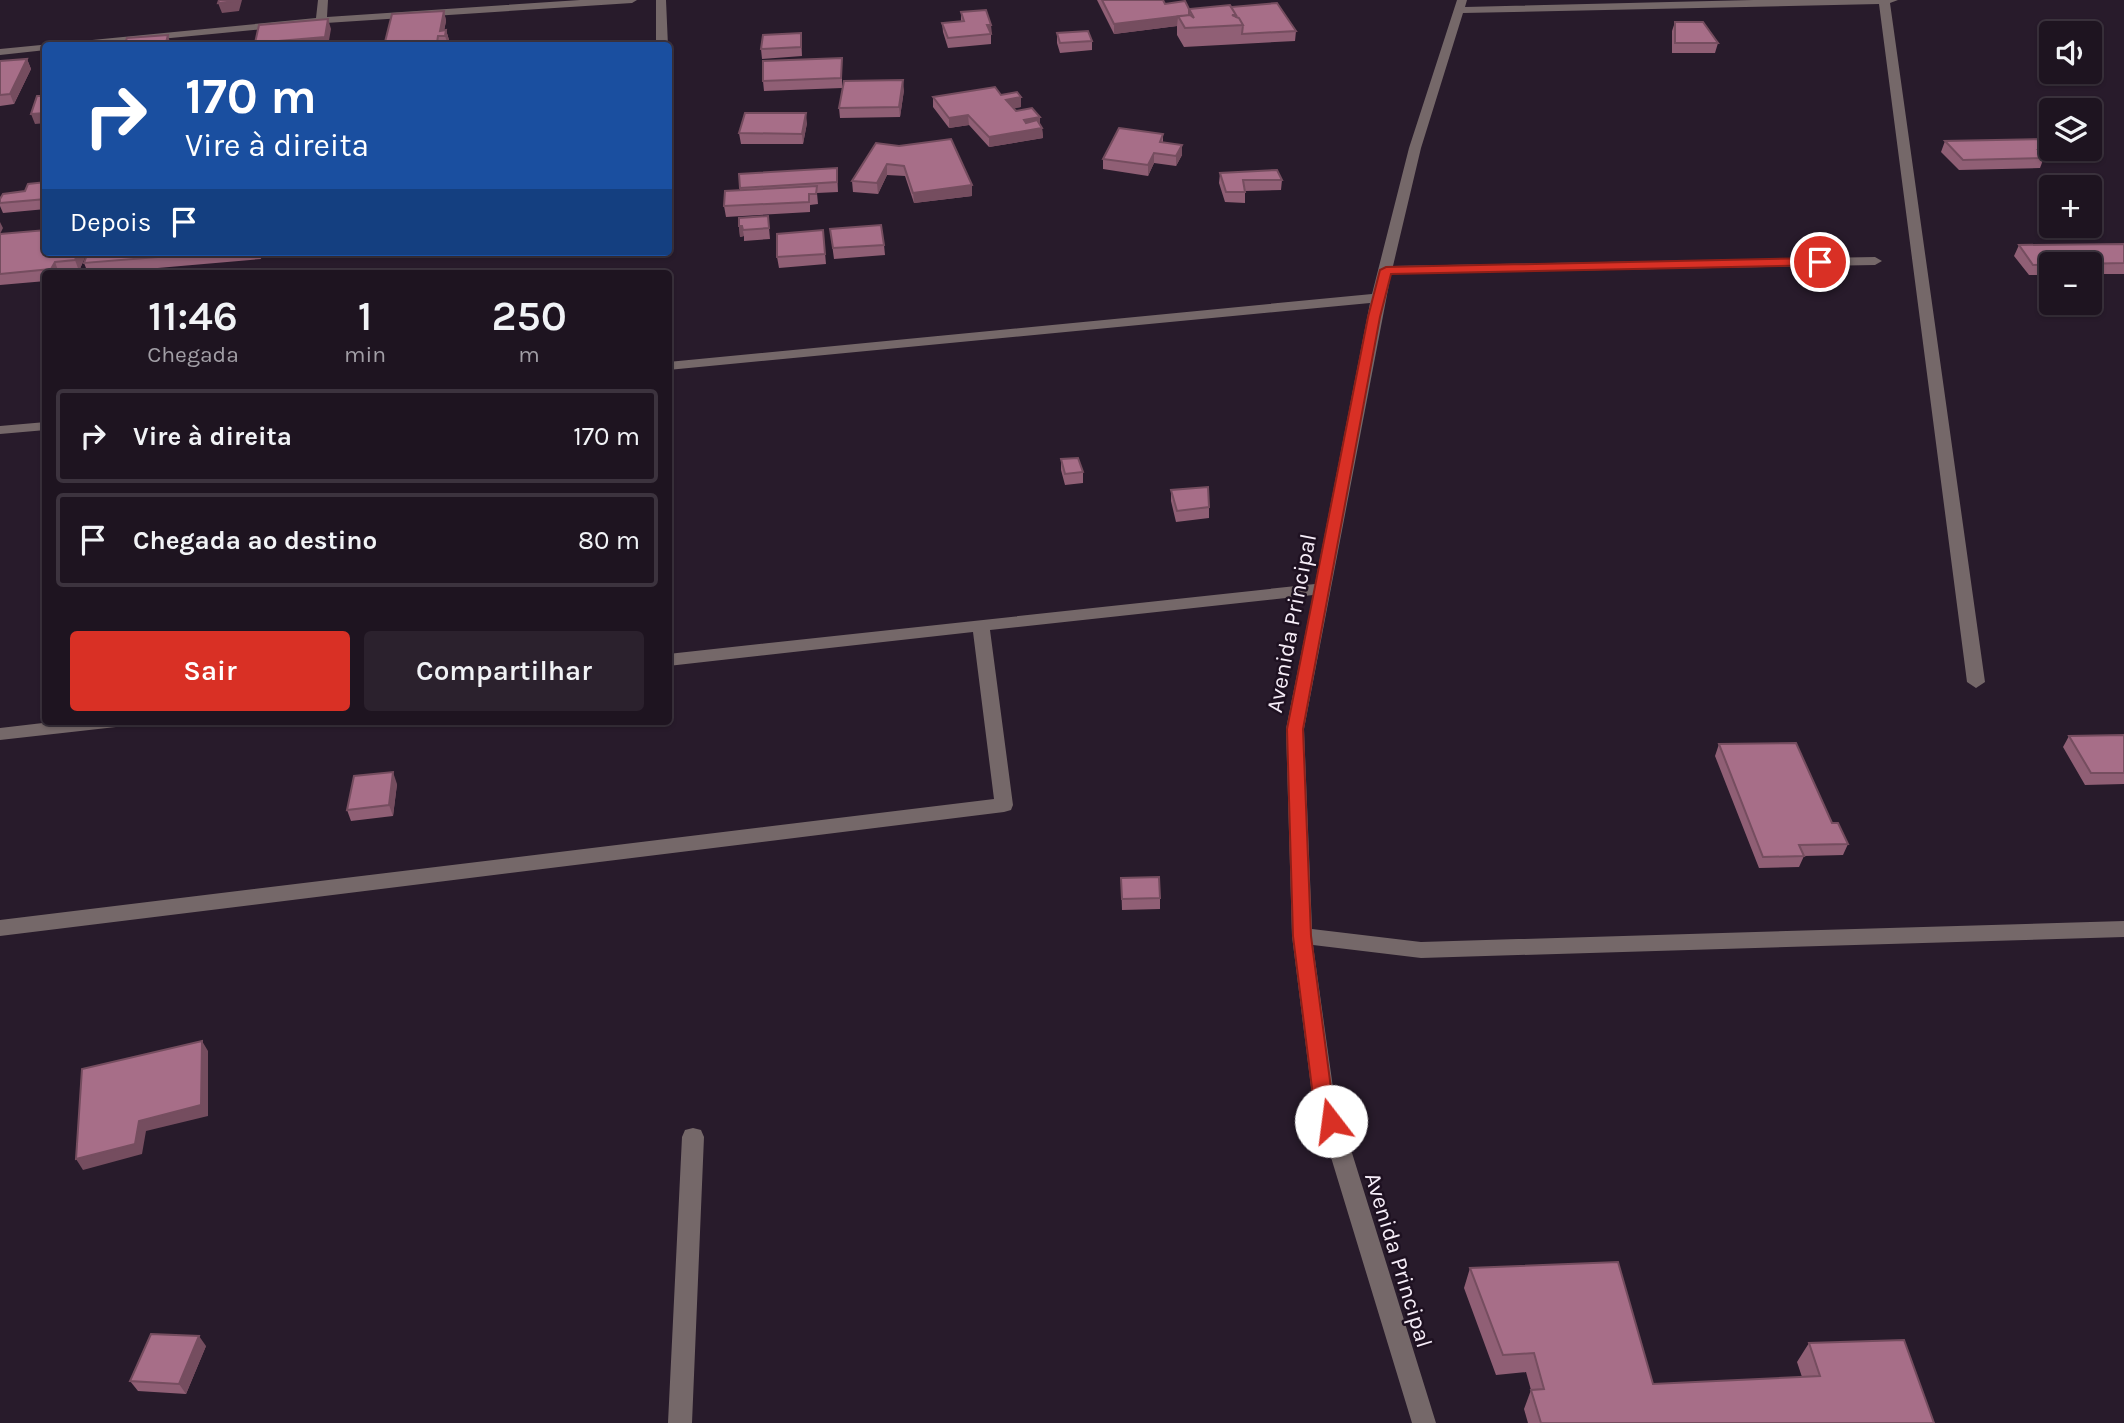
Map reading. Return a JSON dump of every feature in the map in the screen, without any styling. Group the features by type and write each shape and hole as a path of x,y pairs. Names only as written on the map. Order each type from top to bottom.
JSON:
{"street":[{"path":"319,42 323,0"},
{"path":"87,42 322,19 632,0"},
{"path":"661,0 662,42"},
{"path":"1884,0 1976,682"},
{"path":"1461,5 1894,0"},
{"name":"Avenida Principal","path":"1424,1423 1323,1096 1302,936 1295,729 1378,298 1415,148 1461,5"},
{"path":"0,52 42,47"},
{"path":"1386,270 1875,261"},
{"path":"672,366 1378,298"},
{"path":"0,430 42,426"},
{"path":"672,660 1323,588"},
{"path":"0,928 1004,805 982,626"},
{"path":"0,734 80,725"},
{"path":"1302,936 1421,950 2124,929"},
{"path":"680,1423 694,1137"}],"building":[{"path":"219,0 237,0 218,3"},
{"path":"1102,0 1163,0 1165,4 1185,1 1189,15 1114,24"},
{"path":"1277,3 1296,31 1242,34 1243,25 1231,7"},
{"path":"1230,5 1236,15 1232,15 1239,18 1243,25 1185,28 1178,16 1190,15 1194,18 1189,9"},
{"path":"986,10 991,34 948,38 942,23 964,21 961,12"},
{"path":"444,11 440,31 446,30 445,36 438,36 437,42 385,42 392,14"},
{"path":"328,19 325,37 255,42 259,25"},
{"path":"1675,22 1703,22 1718,43 1675,43"},
{"path":"1088,31 1092,41 1060,43 1057,33"},
{"path":"801,33 801,47 761,49 763,35"},
{"path":"168,35 166,42 126,42 127,38"},
{"path":"842,58 841,78 763,81 763,61"},
{"path":"27,59 10,94 0,95 0,61"},
{"path":"903,80 899,107 839,108 844,81"},
{"path":"995,87 1001,95 1017,92 1021,97 1006,100 1016,111 1032,108 1040,117 1024,120 1026,123 1037,120 1042,128 989,137 968,115 949,118 933,97"},
{"path":"37,96 42,96 42,113 31,114"},
{"path":"745,113 806,113 802,134 739,133"},
{"path":"1119,128 1163,134 1160,142 1182,145 1176,156 1154,153 1148,165 1103,159"},
{"path":"951,139 972,185 913,193 904,166 887,164 877,183 852,181 876,143 899,146"},
{"path":"2039,139 2039,158 1963,160 1945,141"},
{"path":"837,168 837,182 740,188 739,174"},
{"path":"1277,170 1282,180 1243,180 1245,192 1226,192 1220,173"},
{"path":"42,182 42,199 0,203 3,194 25,191 28,184"},
{"path":"817,186 816,194 809,194 809,202 724,206 725,191"},
{"path":"768,216 769,228 743,230 742,226 739,226 739,218"},
{"path":"881,225 884,245 833,248 830,229"},
{"path":"42,230 42,256 76,256 75,260 55,262 51,269 0,274 0,234"},
{"path":"823,230 825,254 777,257 777,234"},
{"path":"2124,244 2124,263 2102,263 2102,252 2039,252 2039,265 2033,265 2019,245"},
{"path":"87,256 171,256 84,263"},
{"path":"1078,458 1083,472 1065,474 1061,459"},
{"path":"1208,487 1209,507 1177,511 1171,490"},
{"path":"2124,735 2124,773 2091,773 2069,736"},
{"path":"1796,743 1832,823 1838,823 1848,844 1799,845 1804,856 1763,857 1719,744"},
{"path":"393,772 389,805 347,810 354,776"},
{"path":"1159,877 1160,898 1122,899 1121,878"},
{"path":"202,1041 201,1105 139,1121 135,1144 76,1159 82,1069"},
{"path":"1618,1262 1653,1384 1820,1376 1809,1343 1904,1340 1934,1423 1541,1423 1531,1390 1544,1389 1534,1353 1503,1355 1470,1268"},
{"path":"151,1334 199,1336 179,1384 130,1381"}],"route":[{"path":"1331,1121 1323,1096 1302,936 1295,729 1374,317 1386,270 1820,262"}]}
